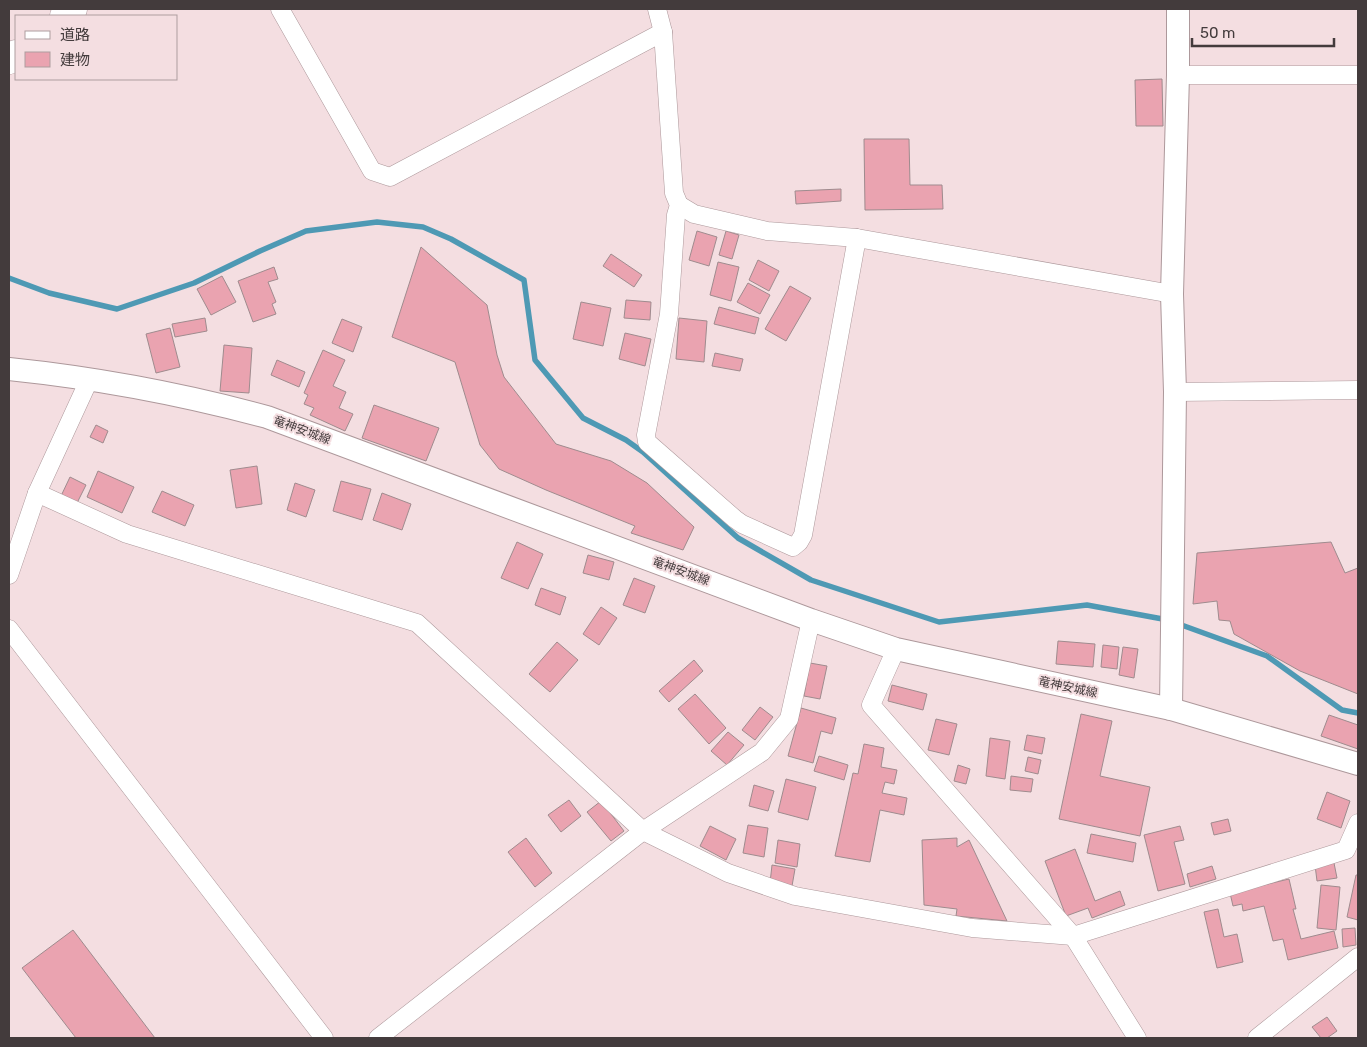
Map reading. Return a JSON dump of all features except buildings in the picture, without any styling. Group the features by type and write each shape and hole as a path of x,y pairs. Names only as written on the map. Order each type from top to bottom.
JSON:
{"street":[{"path":"280,9 372,171 390,176 663,32"},
{"path":"657,9 663,32 674,193 679,206 676,215 669,314 646,428 648,442 742,524 792,547 799,542 803,535 858,238"},
{"path":"1171,709 1175,392 1172,294 1178,9"},
{"path":"1178,75 1358,74"},
{"path":"679,206 694,214 767,231 858,238 1172,294"},
{"name":"竜神安城線","path":"9,369 138,387 206,400 267,417 811,620 896,649 1171,709 1358,764"},
{"path":"9,575 37,493 89,380"},
{"path":"1175,392 1358,390"},
{"path":"37,493 127,534 416,623 643,831 728,873 794,896 972,928 1072,936 1346,850 1358,822"},
{"path":"378,1038 643,831 762,752 788,719 811,620"},
{"path":"9,629 324,1038"},
{"path":"896,649 871,705 1072,936 1138,1038"},
{"path":"1257,1038 1358,957"}],"waterway":[{"path":"9,278 49,293 117,309 194,283 306,231 377,222 423,227 451,239 524,280 535,360 583,418 626,440 643,452 738,538 811,580 939,622 1087,605 1168,620"},
{"path":"1176,623 1267,656 1342,710 1358,713"}]}
